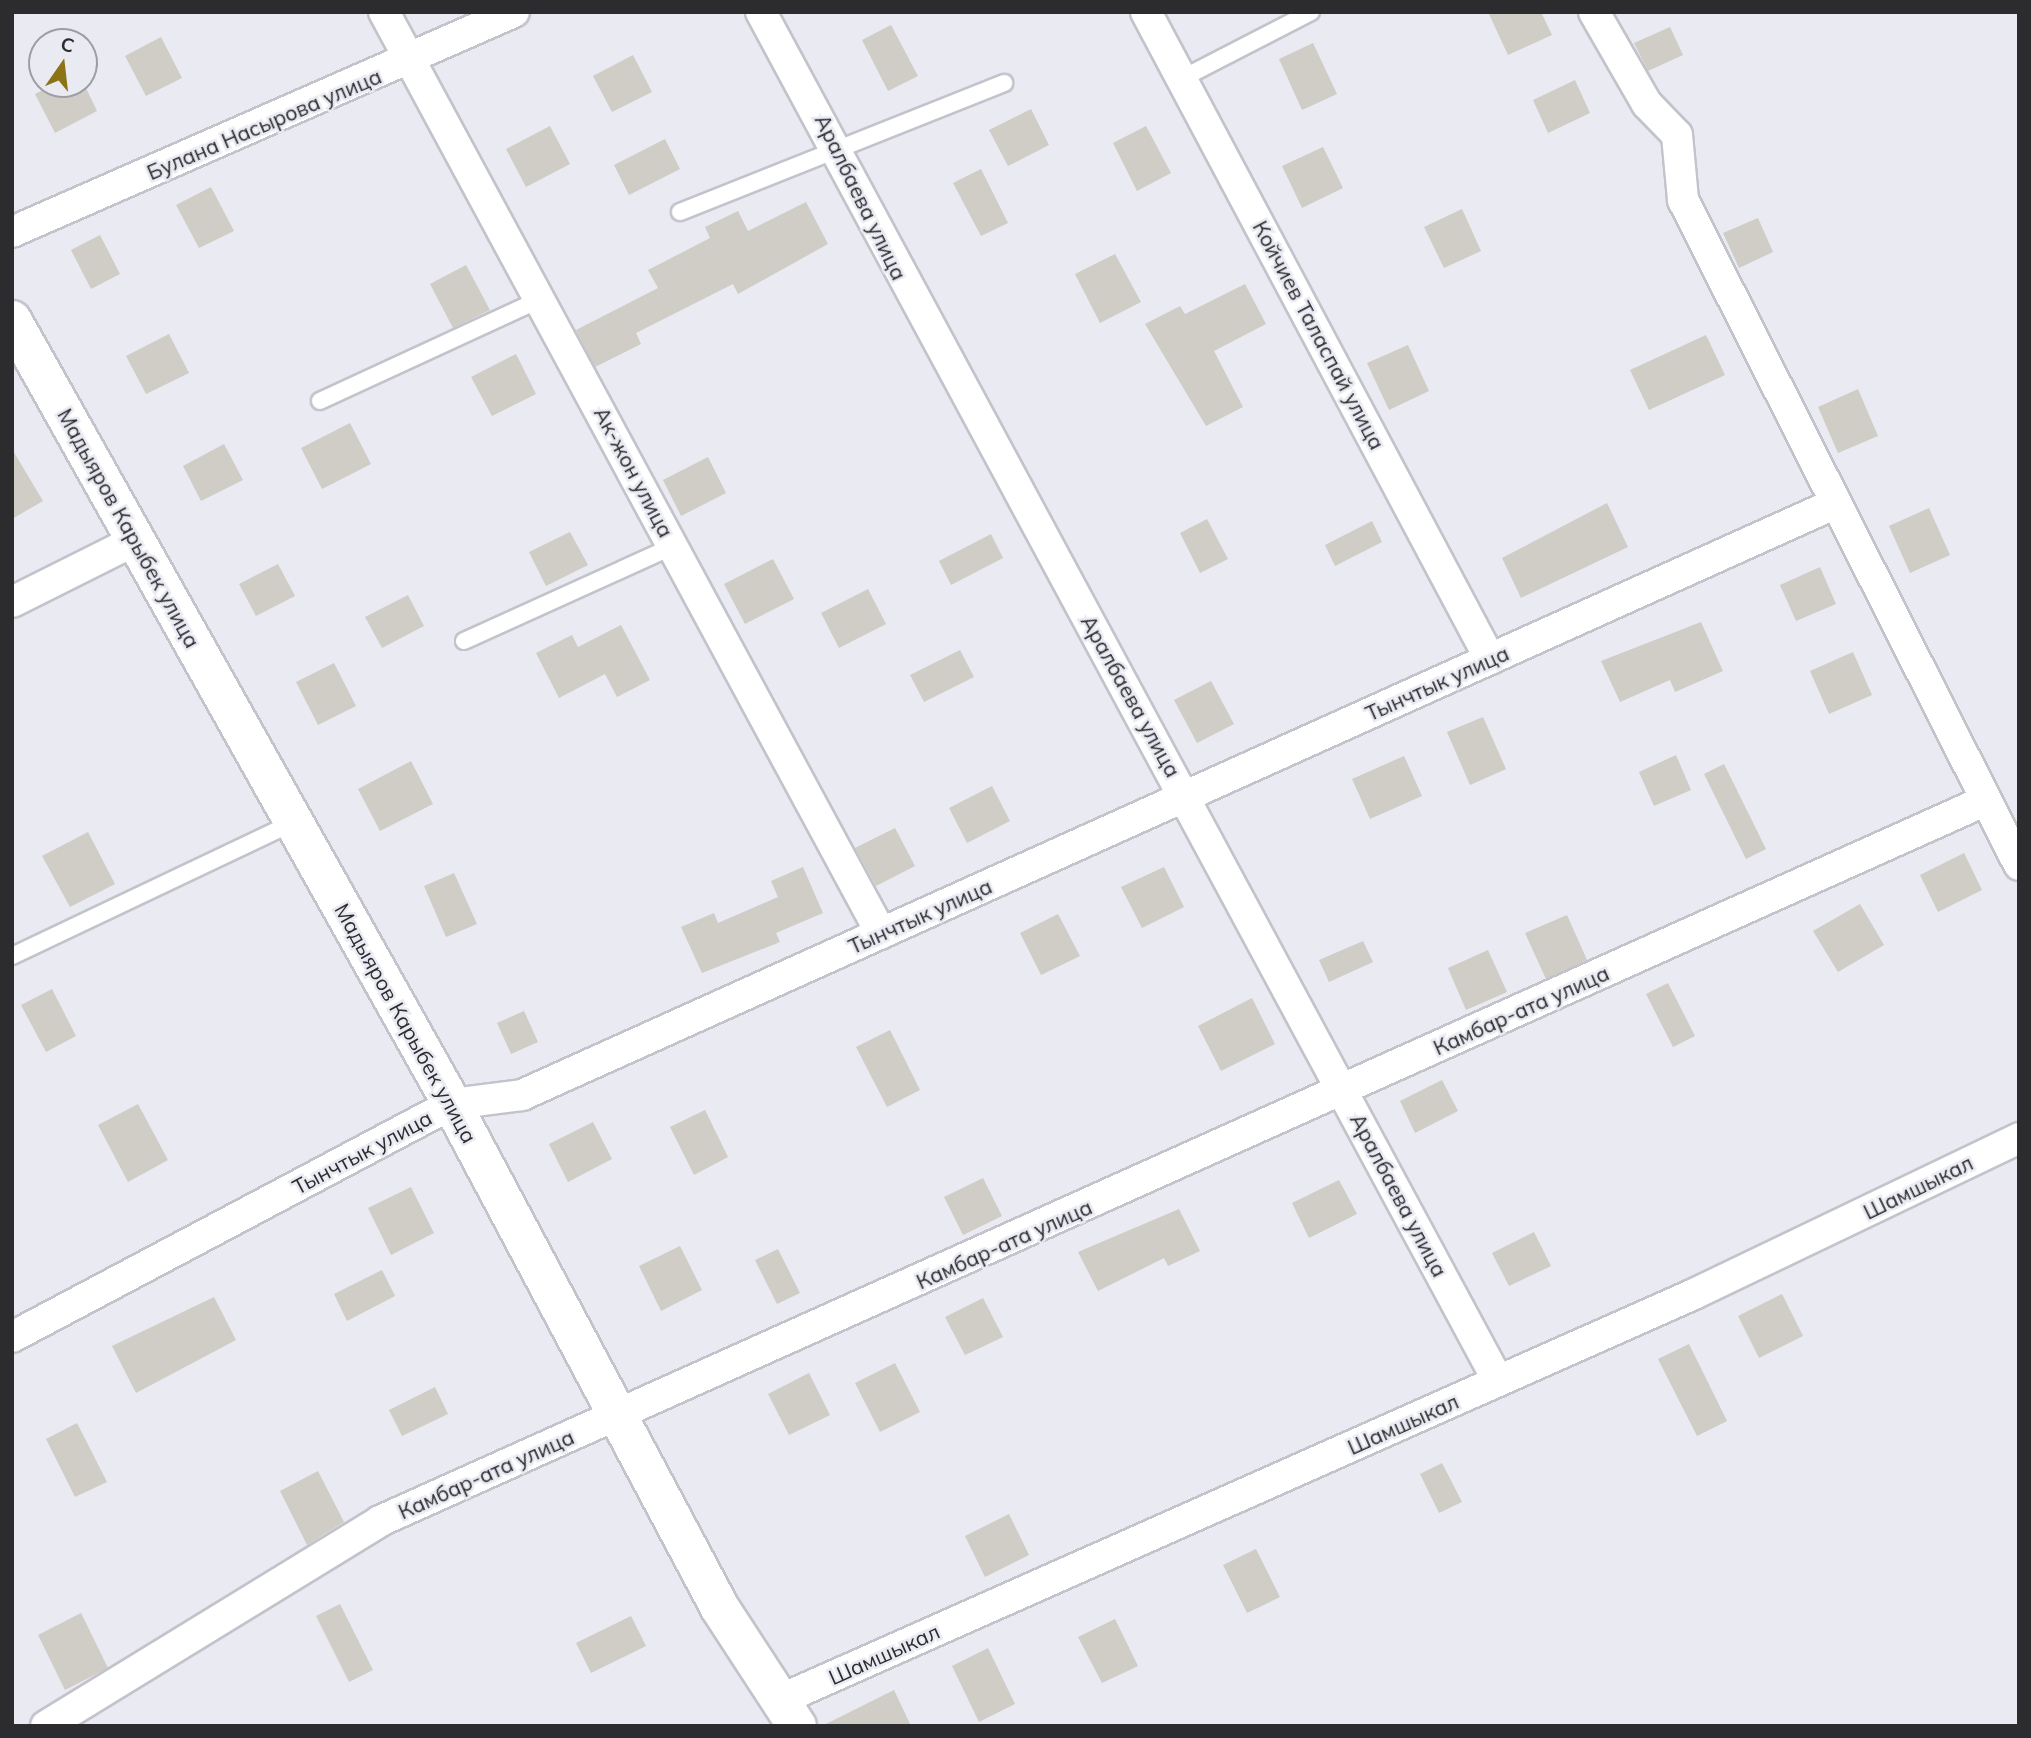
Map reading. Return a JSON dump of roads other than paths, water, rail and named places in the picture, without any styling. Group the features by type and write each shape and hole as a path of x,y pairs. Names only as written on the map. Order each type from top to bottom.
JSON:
{"street":[{"name":"Ак-жон улица","path":"384,12 413,59 881,933"},
{"name":"Булана Насырова улица","path":"12,232 413,59 514,12"},
{"name":"Аралбаева улица","path":"761,12 835,148 867,220 1186,796 1498,1381"},
{"name":"Койчиев Таласпай улица","path":"1146,12 1490,659"},
{"path":"1594,12 1647,104 1677,135 1683,200 1984,801 2019,865"},
{"name":"Мадыяров Карыбек улица","path":"12,320 452,1104 621,1414 720,1608 787,1717"},
{"name":"Тынчтык улица","path":"12,1337 452,1104 522,1095 1836,503"},
{"path":"12,602 136,540"},
{"name":"Камбар-ата улица","path":"47,1726 380,1521 1984,801"},
{"name":"Шамшыкал","path":"787,1717 2019,1138"}],"lane":[{"path":"1183,78 1311,12"},
{"path":"680,212 835,148 1004,83"},
{"path":"320,401 541,299"},
{"path":"464,641 673,546"},
{"path":"12,956 294,822"}]}
